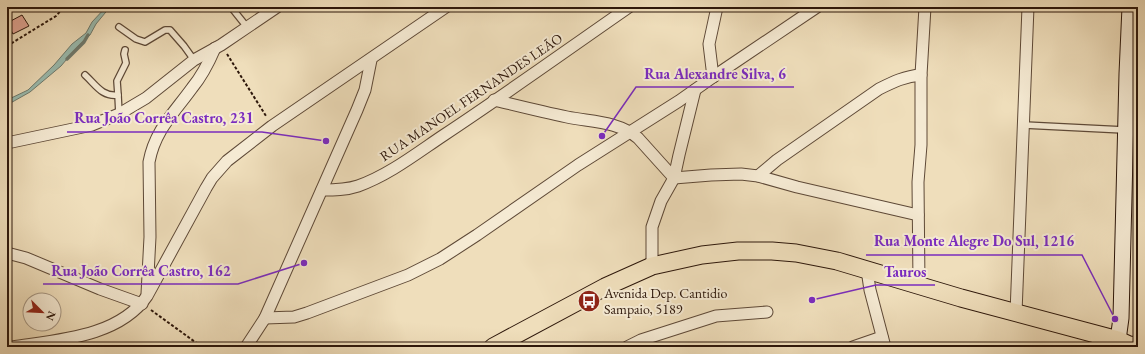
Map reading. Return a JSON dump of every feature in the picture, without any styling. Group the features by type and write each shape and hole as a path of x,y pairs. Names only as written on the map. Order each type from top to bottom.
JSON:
{"main road":[{"path":"493,347 605,287 652,266 702,255 738,251 796,253 837,261 1118,343 1138,346"}],"street":[{"path":"7,143 92,125 120,114 146,98 194,60 277,7"},
{"path":"12,347 75,337 114,324 126,318 144,300 212,178 227,161 272,126 371,60 446,7"},
{"name":"RUA MANOEL FERNANDES LEÃO","path":"322,190 349,189 359,186 386,173 570,49 629,7"},
{"path":"713,77 709,44 717,7"},
{"path":"265,318 294,317 307,313 428,266 477,235 578,165 695,90 817,7"},
{"path":"919,284 920,251 918,182 921,137 921,75 925,7"},
{"path":"1016,313 1028,7"},
{"path":"1118,343 1121,318 1126,74 1130,7"},
{"path":"144,300 150,237 149,162 151,151 160,129 199,78 218,46"},
{"path":"246,347 265,318 322,190 365,90 371,60"},
{"path":"758,176 777,160 879,89 906,77 921,75"},
{"path":"652,266 652,227 661,201 674,178 695,90"},
{"path":"494,100 567,117 620,127 631,132 638,138 674,178"},
{"path":"674,178 741,174 758,176 797,187 918,215"},
{"path":"7,253 26,258 100,288 144,300"},
{"path":"854,347 884,342 867,270"},
{"path":"627,347 641,340 716,316 767,312"}],"lane":[{"path":"231,7 247,27"},
{"path":"119,27 136,39 145,42 165,30 170,30 194,60"},
{"path":"120,114 117,81 126,63 124,50"},
{"path":"85,74 102,92 111,96 118,94"},
{"path":"1024,125 1121,129 1126,131"}],"path":[{"path":"7,46 56,16 64,7"},
{"path":"218,46 272,126"},
{"path":"144,300 202,347"}],"water":[{"path":"106,7 110,7 96,24 90,35 78,46 61,66 30,92 7,105 7,100 28,90 54,65 72,44 86,33 92,22"}],"building":[{"path":"22,15 29,26 13,34 7,23"}],"waterway":[{"path":"67,59 84,42 88,35"}],"place":[{"name":"Rua Alexandre Silva, 6","path":"602,136"},
{"name":"Rua João Corrêa Castro, 231","path":"326,141"},
{"name":"Rua João Corrêa Castro, 162","path":"304,263"},
{"name":"Tauros","path":"812,300"},
{"name":"Avenida Dep. Cantidio Sampaio, 5189","path":"589,301"},
{"name":"Rua Monte Alegre Do Sul, 1216","path":"1115,319"}]}
